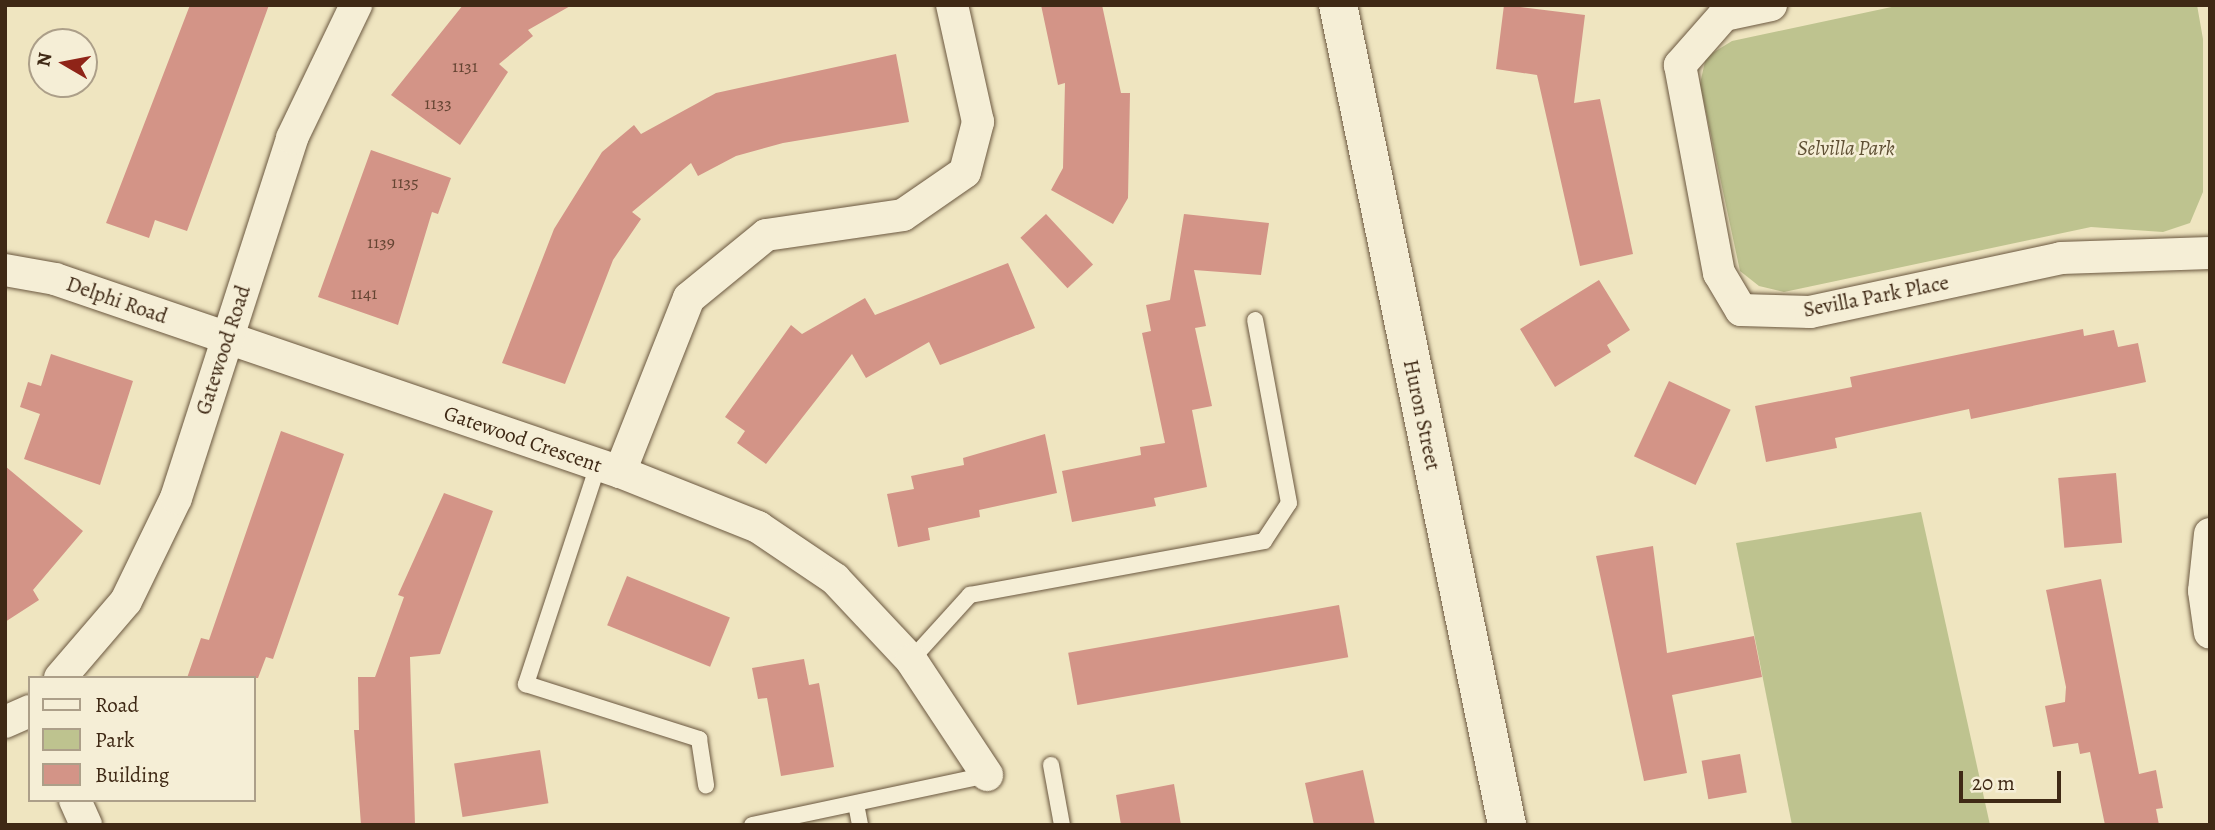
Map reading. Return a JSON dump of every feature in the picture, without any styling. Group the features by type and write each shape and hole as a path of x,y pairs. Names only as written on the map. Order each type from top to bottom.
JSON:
{"main road":[{"name":"Huron Street","path":"1338,5 1507,825"}],"street":[{"name":"Gatewood Road","path":"62,676 132,590 176,498 292,138 356,5"},
{"name":"Gatewood Crescent","path":"227,337 609,469 689,298 766,235 904,215 965,172 978,122 952,5"},
{"name":"Sevilla Park Place","path":"1771,5 1724,15 1679,65 1719,273 1741,310 1810,312 2061,258 2210,253"},
{"name":"Delphi Road","path":"5,270 55,279 227,337"},
{"path":"609,469 758,527 835,579 911,660 987,775"},
{"path":"2210,534 2204,591 2210,632"},
{"path":"76,802 86,825"}],"lane":[{"path":"911,660 970,595 1264,541 1289,503 1255,320"},
{"path":"609,469 526,684 699,739 706,785"},
{"path":"1051,765 1062,825"},
{"path":"752,825 987,775"},
{"path":"856,804 860,825"}],"green space":[{"name":"Selvilla Park","path":"1901,5 2197,5 2203,39 2203,192 2190,223 2163,232 2091,227 1784,292 1759,286 1740,271 1700,84 1706,57 1732,41"},
{"path":"1921,512 1990,825 1792,825 1736,543"}],"building":[{"path":"190,5 269,5 187,231 155,220 149,238 106,223"},
{"path":"463,5 572,5 528,30 533,36 499,64 508,72 460,145 391,95"},
{"path":"1041,5 1102,5 1121,93 1130,93 1128,198 1113,224 1051,190 1063,168 1065,83 1058,85"},
{"path":"1504,5 1585,15 1574,103 1600,99 1633,254 1580,266 1537,75 1496,69"},
{"path":"896,54 909,122 783,143 736,156 698,176 691,163 632,212 641,219 613,260 565,384 502,363 554,229 602,152 634,125 641,134 716,93"},
{"path":"371,150 451,178 438,214 432,212 398,325 318,297"},
{"path":"1046,214 1093,264 1067,288 1020,238"},
{"path":"1184,214 1269,223 1261,275 1194,270 1206,326 1195,328 1212,406 1192,410 1207,487 1154,498 1156,506 1072,522 1062,471 1141,455 1140,447 1165,443 1142,333 1151,331 1146,305 1170,300"},
{"path":"1008,263 1035,328 940,365 929,342 866,378 852,354 766,464 737,443 745,431 725,417 791,325 802,334 865,298 875,315"},
{"path":"1599,280 1630,330 1607,345 1611,352 1555,387 1520,329"},
{"path":"2083,329 2084,336 2114,330 2118,347 2138,343 2146,382 1971,419 1969,409 1835,438 1837,448 1766,462 1755,406 1852,387 1850,377"},
{"path":"51,354 133,381 100,485 24,459 40,414 20,407 28,382 41,386"},
{"path":"1669,381 1731,410 1696,485 1634,456"},
{"path":"281,431 344,454 273,659 266,657 258,678 188,676 201,638 209,640"},
{"path":"1045,434 1057,493 979,510 980,517 928,528 930,540 898,547 887,494 914,489 911,476 964,465 963,458"},
{"path":"5,466 83,531 33,590 39,600 5,622"},
{"path":"2116,473 2122,543 2064,548 2058,478"},
{"path":"444,493 493,511 440,654 410,657 415,825 361,825 354,730 359,730 358,677 375,677 404,597 398,595"},
{"path":"1653,546 1667,653 1754,636 1762,677 1672,695 1687,773 1644,781 1596,556"},
{"path":"627,576 730,618 710,667 607,625"},
{"path":"2101,579 2139,774 2156,770 2163,808 2156,809 2159,825 2105,825 2090,752 2080,754 2078,743 2053,747 2045,706 2065,702 2066,687 2046,590"},
{"path":"1339,605 1348,657 1077,705 1068,653"},
{"path":"804,659 809,685 819,683 834,767 781,776 767,698 758,699 752,668"},
{"path":"540,750 548,803 463,817 454,764"},
{"path":"1740,754 1747,792 1708,799 1702,761"},
{"path":"1363,770 1375,825 1314,825 1305,783"},
{"path":"1174,784 1181,825 1121,825 1116,795"}]}
